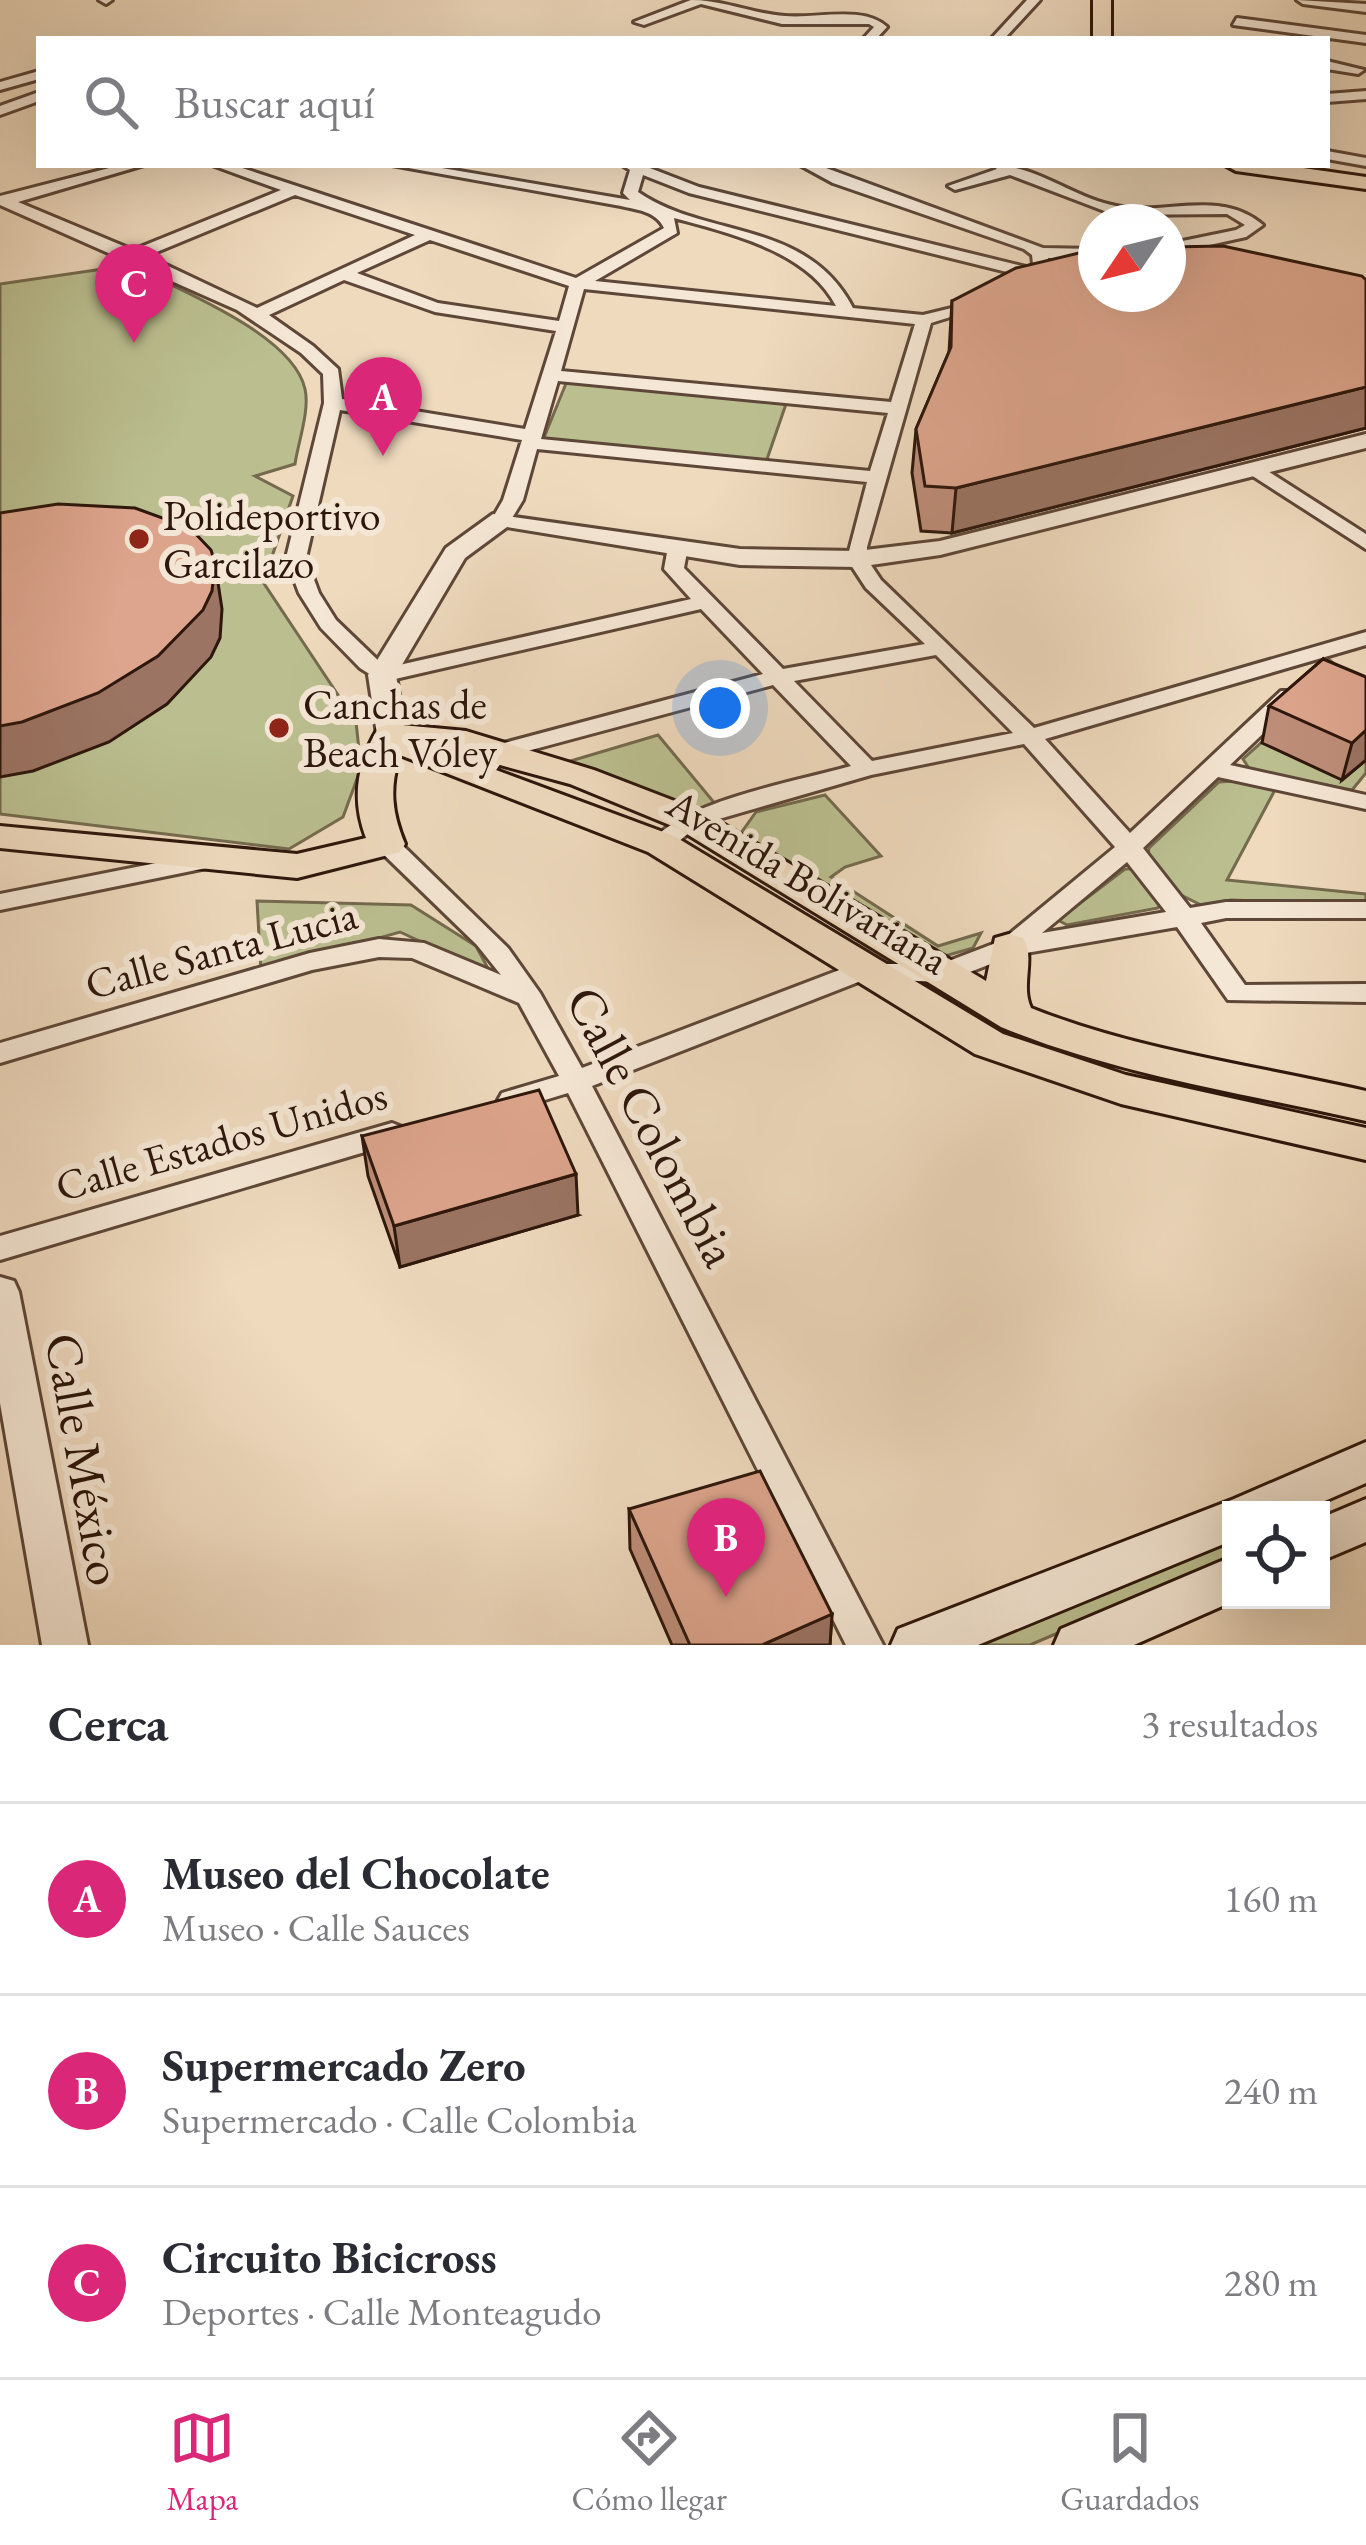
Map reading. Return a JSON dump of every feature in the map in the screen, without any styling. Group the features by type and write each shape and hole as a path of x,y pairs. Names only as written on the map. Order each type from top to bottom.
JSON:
{"main road":[{"path":"1102,0 1102,36"},
{"path":"1258,168 1366,183"},
{"name":"Avenida Bolivariana","path":"391,734 419,754 489,763 676,832 944,973 1015,1018 1085,1046 1364,1108"},
{"name":"Calle Colombia","path":"387,844 372,812 374,777 391,734"},
{"name":"Avenida Bolivariana","path":"676,832 864,970 989,1044 1054,1069 1366,1144"},
{"path":"0,837 297,866 387,844"},
{"path":"1009,947 1004,993 1015,1018"},
{"path":"1274,1501 1366,1462"},
{"path":"1330,1536 1366,1520"},
{"path":"916,1645 1222,1524"},
{"path":"1079,1645 1222,1583"}],"street":[{"path":"640,22 701,0 782,20 872,20 881,27 872,36"},
{"path":"1000,36 1034,0"},
{"path":"1303,0 1366,8"},
{"path":"1237,22 1294,34 1325,1"},
{"path":"1330,36 1366,39"},
{"path":"1330,65 1358,70"},
{"path":"0,86 36,76"},
{"path":"1330,98 1366,95"},
{"path":"0,111 36,97"},
{"path":"1330,155 1366,161"},
{"path":"2,201 126,168"},
{"path":"227,168 578,284 848,313 924,320 1016,291 1041,265 1040,254"},
{"path":"416,168 655,211 728,229 790,253 828,278 848,313"},
{"path":"382,675 455,554 502,519 513,500 578,284 672,230 667,219 630,193 633,168 694,190 1035,274"},
{"path":"814,168 1040,254 1078,254"},
{"path":"955,186 1010,168"},
{"path":"1015,168 1099,204"},
{"path":"135,255 292,191"},
{"path":"2,201 135,255 255,315 319,357 332,373 333,403 296,558 302,583 350,651 382,675 706,602"},
{"path":"1186,210 1230,209 1255,225 1241,234 1186,245"},
{"path":"255,315 430,235"},
{"path":"344,274 435,307 565,327"},
{"path":"924,320 857,559 873,584 1032,736 1131,846 1187,916 1237,994 1366,993"},
{"path":"551,375 896,408"},
{"path":"333,403 531,439 879,478"},
{"path":"502,519 740,557 857,559 940,548 1366,441"},
{"path":"1255,469 1366,543"},
{"path":"678,547 674,569 867,769"},
{"path":"676,832 867,769 1032,736 1366,638"},
{"path":"489,763 777,677 941,647"},
{"path":"1009,947 1215,769 1291,694 1317,653"},
{"name":"Calle Colombia","path":"382,675 391,734"},
{"path":"1215,769 1363,798"},
{"name":"Calle Colombia","path":"387,844 415,877 498,953 528,997 576,1081 865,1645"},
{"path":"0,902 210,860"},
{"path":"484,1108 576,1081 864,970 944,973 1009,947 1226,910 1366,910"},
{"name":"Calle Santa Lucia","path":"0,1053 310,962 379,948 415,949 528,997"},
{"name":"Calle Estados Unidos","path":"0,1247 415,1128"},
{"name":"Calle México","path":"0,1292 64,1645"}],"green space":[{"name":"Polideportivo Garcilazo","path":"130,265 257,332 296,369 305,389 295,464 255,476 293,496 263,582 356,722 361,768 343,817 289,849 0,814 0,284"},
{"path":"567,381 786,404 765,465 541,445"},
{"path":"1328,659 1366,688 1366,773 1352,790 1250,770 1243,759 1314,695"},
{"path":"658,735 717,806 692,816 567,762"},
{"path":"1219,782 1276,788 1227,880 1366,894 1366,905 1231,900 1201,905 1181,895 1148,855 1149,848"},
{"path":"825,795 881,856 845,867 831,877 938,946 981,933 973,948 938,958 747,842 741,833 756,812"},
{"path":"1125,869 1136,869 1162,900 1158,908 1067,925 1058,920"},
{"path":"257,901 411,905 476,946 491,974 400,932 261,971"},
{"path":"1222,1538 1222,1563 1030,1645 968,1645"}],"building":[{"path":"1223,246 1362,276 1366,280 1366,387 956,488 925,486 916,429 951,347 952,301 1016,268 1078,253 1078,312 1186,312 1186,247"},
{"path":"58,504 135,508 190,528 211,550 215,563 212,591 203,610 158,656 98,693 0,726 0,513"},
{"path":"1323,659 1366,677 1366,730 1352,743 1269,706"},
{"path":"539,1090 576,1174 394,1226 362,1136"},
{"path":"760,1471 832,1614 762,1645 690,1645 629,1509"}],"place":[{"name":"Circuito Bicicross","path":"134,343"},
{"name":"Museo del Chocolate","path":"383,456"},
{"name":"Polideportivo Garcilazo","path":"139,539"},
{"name":"Canchas de Beach Vóley","path":"279,728"},
{"name":"Supermercado Zero","path":"726,1597"}]}
